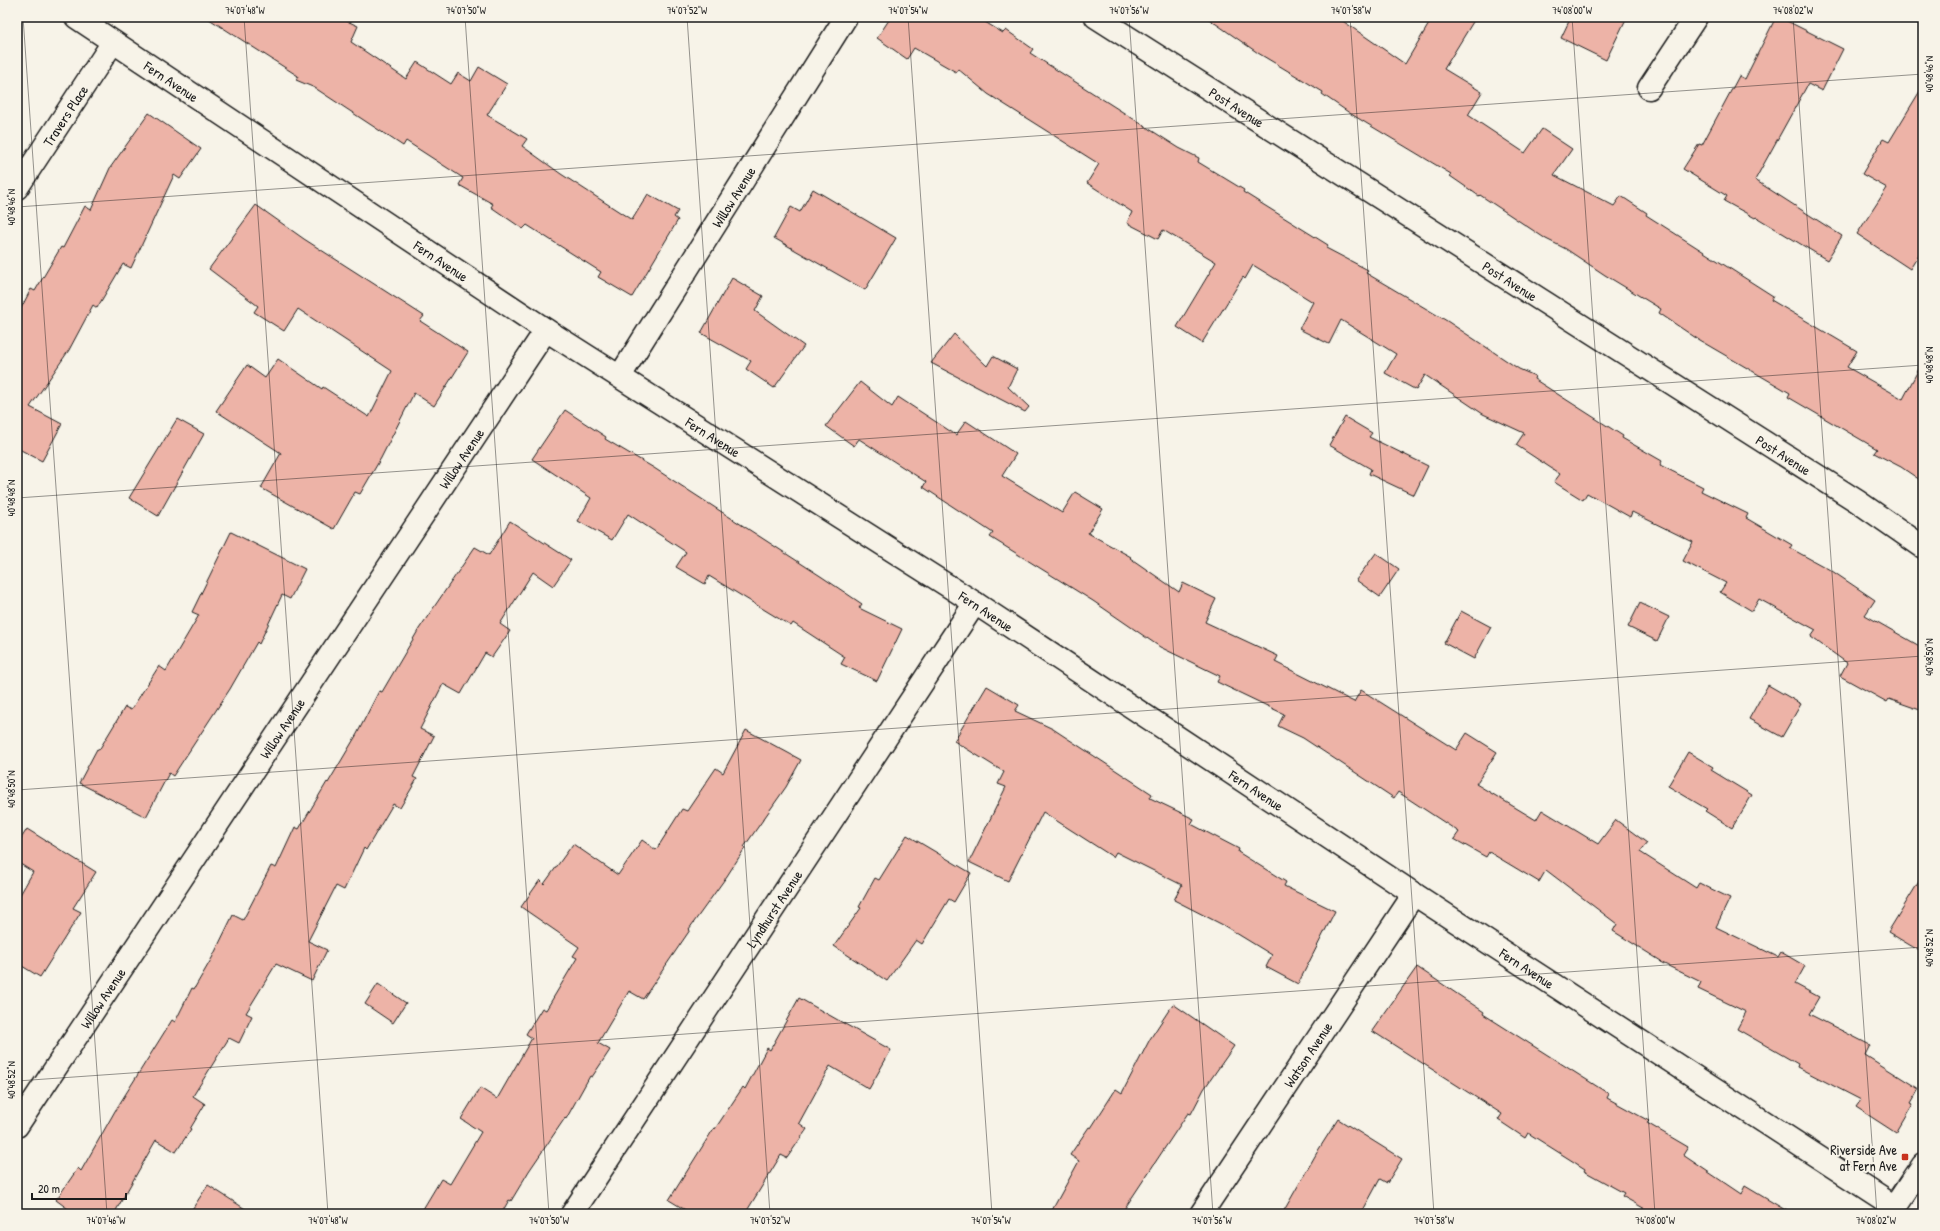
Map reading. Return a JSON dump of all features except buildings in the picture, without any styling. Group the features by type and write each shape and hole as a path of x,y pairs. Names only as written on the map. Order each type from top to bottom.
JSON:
{"street":[{"name":"Fern Avenue","path":"76,17 546,330 975,603 1893,1210"},
{"name":"Willow Avenue","path":"620,376 846,17"},
{"name":"Post Avenue","path":"1096,17 1843,492 1923,547"},
{"path":"1648,88 1696,17"},
{"name":"Travers Place","path":"17,188 113,42"},
{"name":"Willow Avenue","path":"17,1126 546,330"},
{"name":"Lyndhurst Avenue","path":"572,1214 975,603"},
{"name":"Watson Avenue","path":"1201,1214 1414,894"},
{"path":"1893,1210 1923,1165"}],"place":[{"name":"Riverside Ave at Fern Ave","path":"1905,1157"}]}
